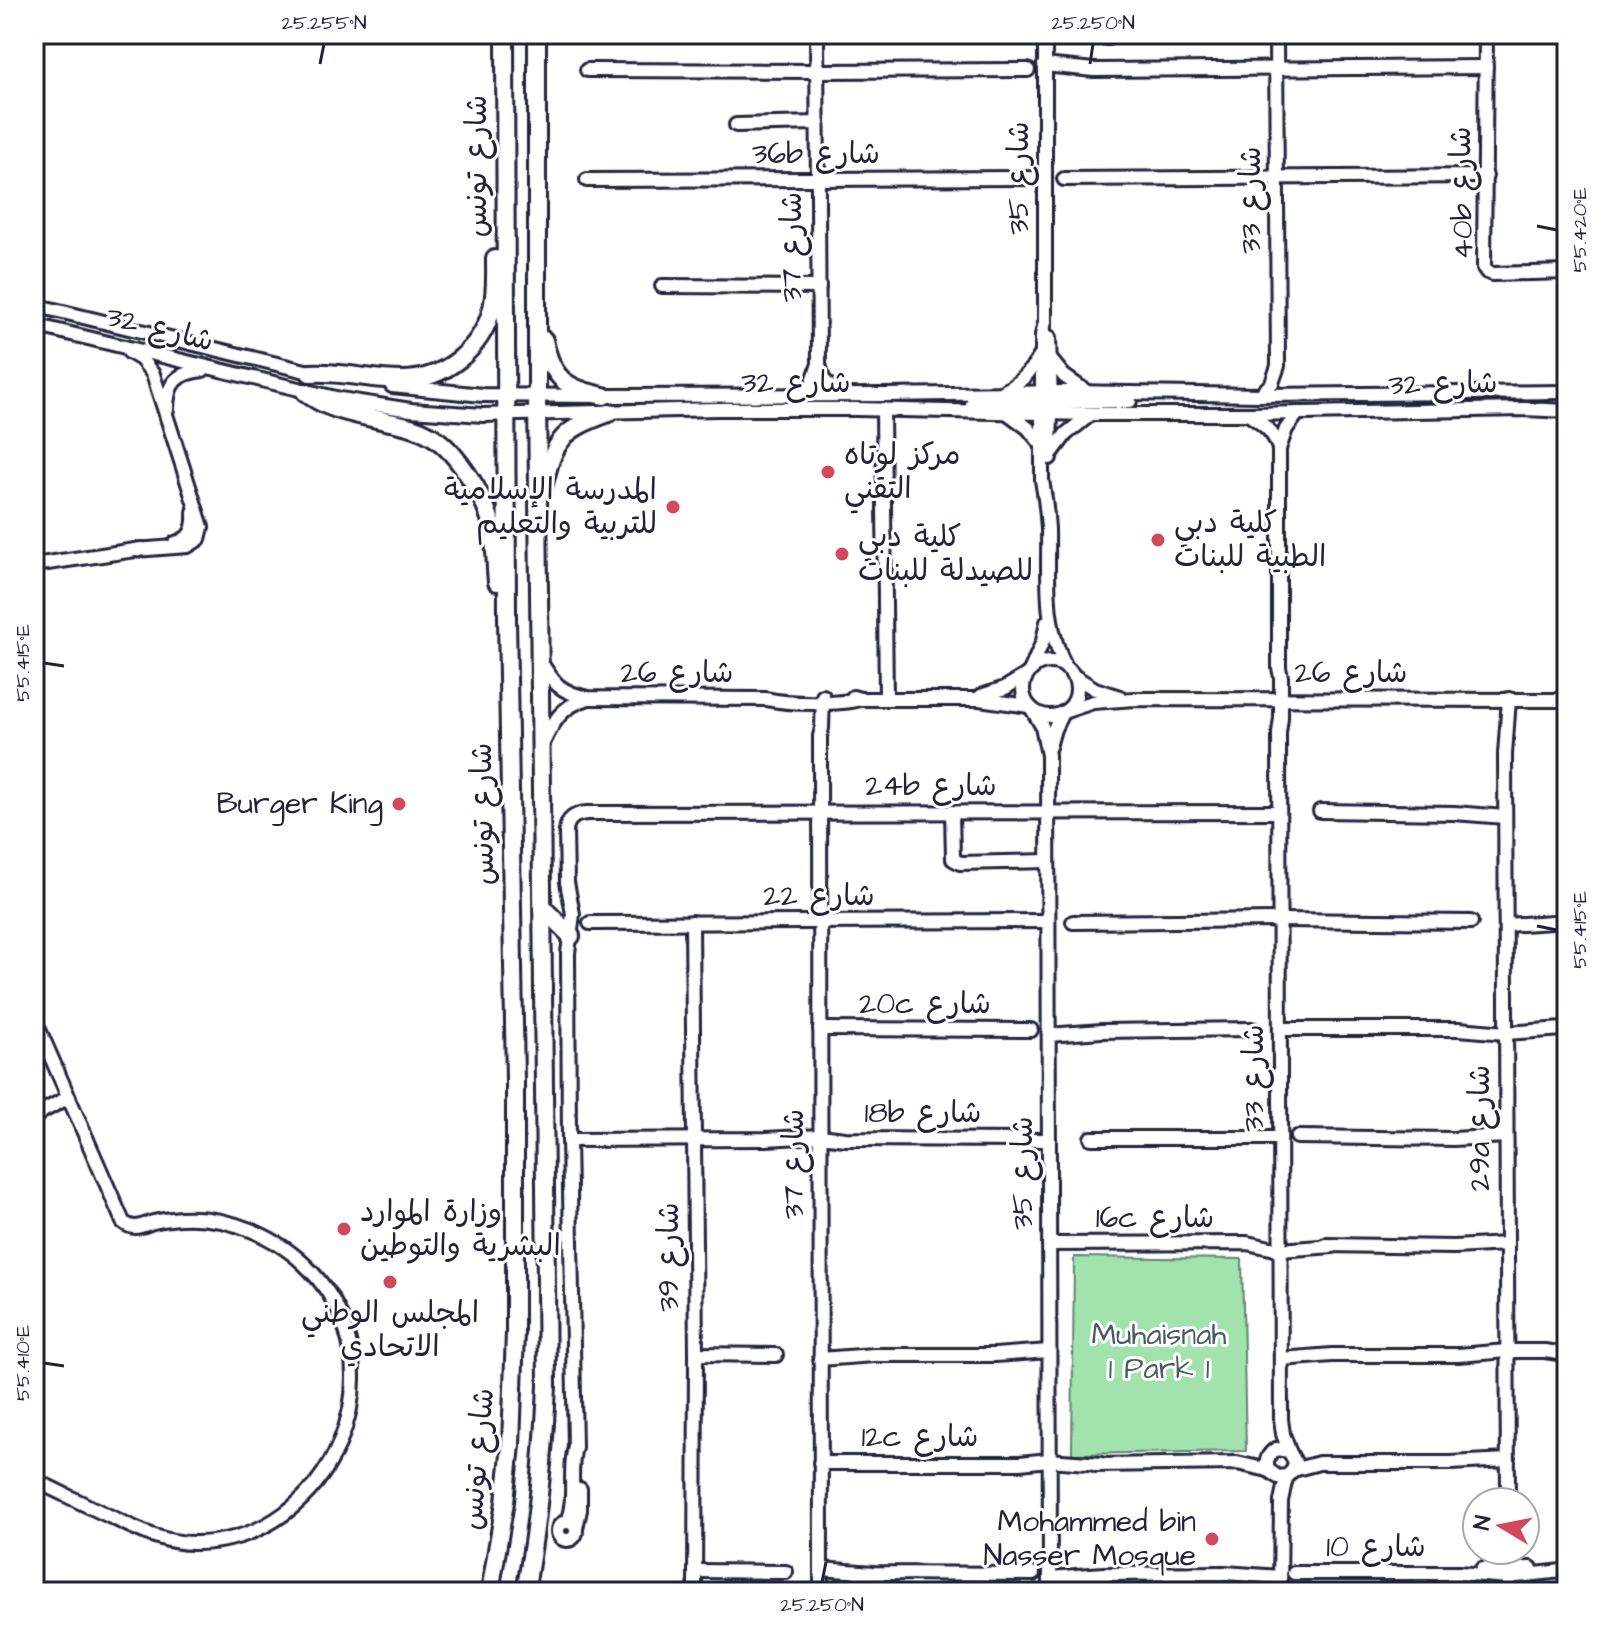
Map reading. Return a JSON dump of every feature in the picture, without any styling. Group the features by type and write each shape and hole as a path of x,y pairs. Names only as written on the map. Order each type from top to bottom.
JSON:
{"main road":[{"name":"شارع تونس","path":"490,1592 511,1445 515,1346 515,1081 507,619 505,34"},
{"name":"شارع تونس","path":"525,1592 539,1504 547,1385 537,395 537,34"},
{"path":"310,373 419,379 450,367 475,343 488,323 494,299 496,162 505,110"},
{"path":"538,306 547,354 554,371 575,389 604,396"},
{"path":"305,392 332,408 427,433 452,453 490,517 499,595 507,619"},
{"path":"539,509 551,457 563,437 578,425 609,413"},
{"path":"543,908 569,925"}],"street":[{"name":"شارع 37","path":"804,395 812,384 819,364 817,34"},
{"name":"شارع 35","path":"1045,34 1049,611 1054,640 1069,672"},
{"path":"1094,34 1102,38 1114,34"},
{"name":"شارع 33","path":"1276,34 1278,366"},
{"name":"40b شارع","path":"1486,34 1486,271 1493,274 1567,272"},
{"path":"1044,70 1486,67"},
{"path":"587,70 1028,70"},
{"path":"736,125 818,123"},
{"path":"1064,179 1486,176"},
{"name":"36b شارع","path":"587,180 1045,178"},
{"path":"662,286 819,287"},
{"name":"شارع 32","path":"34,305 310,373 413,389 483,395 998,393 1091,414 1566,410"},
{"name":"شارع 32","path":"34,325 305,392 399,408 507,416 718,409 1006,413 1087,392 1260,395 1567,392"},
{"path":"34,565 177,543 186,539 194,527 193,503 156,382 148,366 116,345"},
{"path":"998,393 1021,381 1046,357 1064,376 1087,392"},
{"path":"819,364 823,379 838,395"},
{"path":"1260,395 1272,383 1278,366"},
{"path":"1278,366 1284,382 1295,395"},
{"path":"168,421 169,389 174,381 188,372 214,369"},
{"path":"922,410 938,404 1132,401 1148,393"},
{"name":"شارع 35","path":"1046,403 1042,445 1042,480 1046,493"},
{"path":"883,409 886,699"},
{"path":"1006,413 1028,428 1042,445"},
{"name":"شارع 33","path":"1291,1452 1284,1440 1281,1423 1279,733 1276,722 1279,699 1276,677 1279,668 1279,449 1286,429 1298,413"},
{"path":"1050,457 1066,434 1091,414"},
{"path":"1248,414 1267,427 1279,449"},
{"name":"شارع 35","path":"1029,672 1043,641 1049,611"},
{"name":"شارع 26","path":"540,661 562,690 588,698 766,699 780,696 851,702 860,699 967,699 1030,707"},
{"path":"1044,663 1060,664 1069,672 1076,690 1075,698 1064,712 1046,716 1030,707 1023,690 1029,672 1044,663"},
{"name":"شارع 26","path":"967,699 1005,688 1029,672"},
{"name":"شارع 26","path":"1069,672 1095,689 1135,699"},
{"name":"شارع 26","path":"541,746 561,712 588,698"},
{"name":"شارع 37","path":"820,699 816,723 820,736 821,1592"},
{"name":"شارع 26","path":"1064,712 1093,702 1135,699 1567,700"},
{"name":"29a شارع","path":"1505,699 1508,1486"},
{"name":"شارع 35","path":"1030,707 1042,726 1048,755"},
{"name":"شارع 35","path":"1050,1592 1048,755 1051,737 1064,712"},
{"path":"1320,811 1505,813"},
{"path":"952,812 953,859 960,863 1048,861"},
{"name":"24b شارع","path":"569,925 566,831 569,820 583,813 1279,812"},
{"name":"شارع 22","path":"590,923 1048,921"},
{"path":"1506,921 1565,921"},
{"name":"شارع 39","path":"692,922 695,1592"},
{"path":"1073,922 1471,922"},
{"path":"569,925 569,1140 575,1447 571,1525"},
{"path":"34,1018 120,1219 126,1225 140,1228 151,1223 211,1219 241,1226 278,1244 311,1271 339,1313 350,1346 354,1386 341,1443 322,1476 296,1504 265,1525 239,1536 192,1543 155,1537 34,1480"},
{"name":"20c شارع","path":"820,1029 1031,1030"},
{"path":"1049,1031 1252,1029"},
{"path":"1280,1029 1565,1029"},
{"path":"36,1117 71,1100"},
{"path":"1297,1137 1506,1140"},
{"path":"1091,1138 1280,1138"},
{"name":"18b شارع","path":"569,1140 1049,1140"},
{"name":"16c شارع","path":"1049,1244 1247,1243 1507,1248"},
{"path":"696,1354 776,1355"},
{"path":"1281,1355 1565,1354"},
{"path":"820,1355 1049,1355"},
{"name":"شارع 33","path":"1271,1453 1281,1423"},
{"path":"1281,1448 1291,1452 1295,1462 1281,1473 1267,1465 1271,1453 1281,1448"},
{"name":"12c شارع","path":"1291,1452 1319,1463"},
{"name":"12c شارع","path":"1237,1463 1271,1453"},
{"name":"12c شارع","path":"820,1463 1237,1463 1281,1473 1319,1463 1508,1465"},
{"path":"1280,1592 1281,1473"},
{"path":"1508,1566 1508,1592"},
{"path":"695,1571 786,1572"},
{"name":"شارع 10","path":"1294,1573 1565,1571"},
{"path":"821,1573 1033,1574"},
{"path":"1050,1573 1280,1573"}],"green space":[{"name":"Muhaisnah 1 Park 1","path":"1074,1257 1242,1259 1246,1451 1072,1454"}],"place":[{"name":"مركز لوتاه التقني","path":"828,472"},
{"name":"المدرسة الإسلامية للتربية والتعليم","path":"673,507"},
{"name":"كلية دبي الطبية للبنات","path":"1158,540"},
{"name":"كلية دبي للصيدلة للبنات","path":"842,554"},
{"name":"Burger King","path":"399,804"},
{"name":"وزارة الموارد البشرية والتوطين","path":"344,1229"},
{"name":"المجلس الوطني الاتحادي","path":"390,1282"},
{"name":"Mohammed bin Nasser Mosque","path":"1212,1539"}]}
